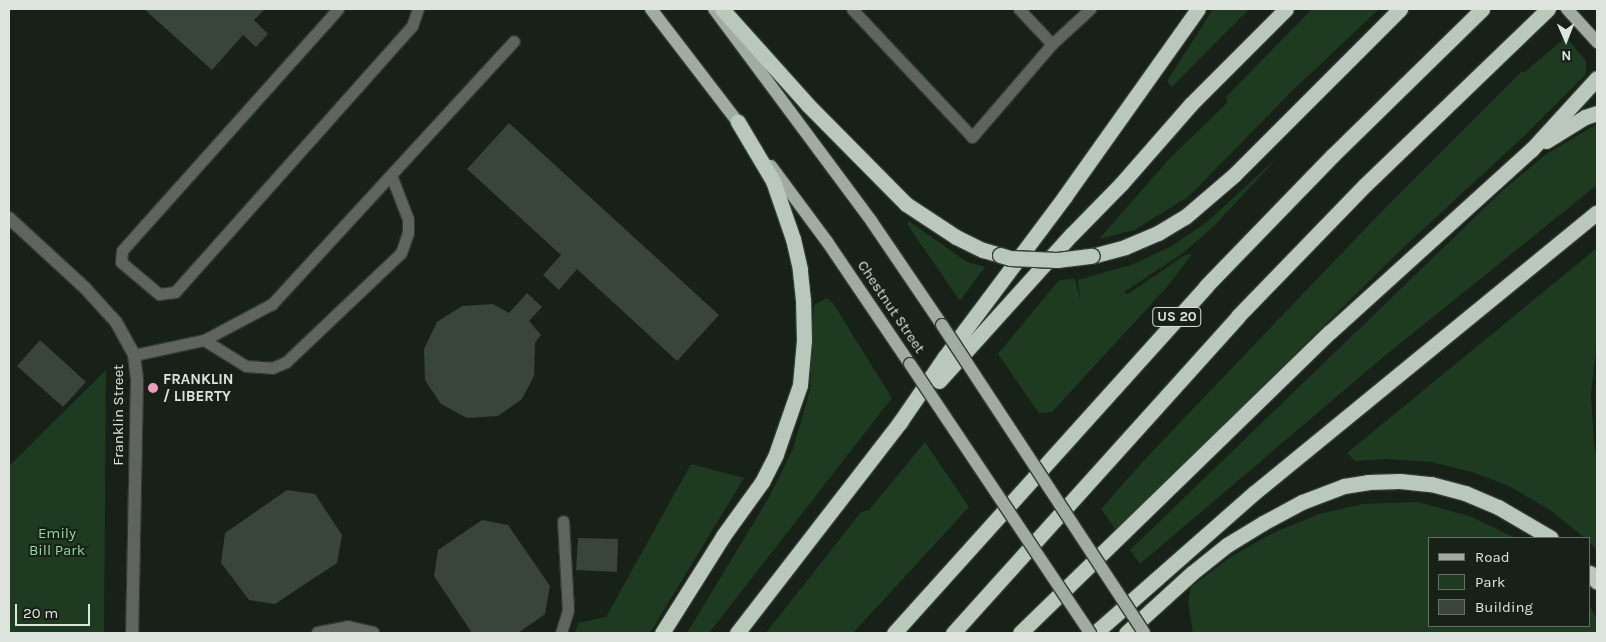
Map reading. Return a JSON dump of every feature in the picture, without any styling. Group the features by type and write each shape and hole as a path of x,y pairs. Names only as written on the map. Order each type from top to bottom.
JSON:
{"highway":[{"path":"722,9 808,104 906,204 956,236 983,250 1010,258 1057,260 1092,256 1125,247 1158,233 1184,217 1234,175 1400,9"},
{"path":"737,633 900,422 1065,196 1198,9"},
{"path":"900,422 1072,234 1121,184 1191,104 1286,9"},
{"name":"US 20","path":"953,633 1238,316 1364,185 1548,9"},
{"name":"US 20","path":"894,633 1206,286 1352,136 1479,12"},
{"path":"1020,633 1330,332 1532,149 1597,78"},
{"path":"1532,149 1574,123 1597,113"},
{"path":"662,633 723,536 762,482 776,454 800,385 804,340 800,269 793,238 773,181 738,122"},
{"path":"1096,633 1314,443 1597,212"},
{"path":"1126,633 1192,573 1228,546 1263,523 1302,502 1344,486 1400,481 1431,484 1465,493 1498,507 1549,537"}],"main road":[{"name":"Chestnut Street","path":"651,9 828,243 1090,633"},
{"path":"714,9 872,222 1144,633"},
{"path":"1567,9 1597,42"}],"street":[{"name":"Franklin Street","path":"9,218 85,288 116,322 134,355 136,398 132,633"},
{"path":"318,633 348,628 373,633"}],"lane":[{"path":"338,9 122,251 121,262 159,294 174,292 412,26 418,9"},
{"path":"852,9 972,137 1052,44 1090,9"},
{"path":"1019,9 1052,44"},
{"path":"134,355 204,340 272,304 514,41"},
{"path":"204,340 246,366 272,368 286,362 401,253 408,233 408,219 392,175"},
{"path":"561,633 568,610 563,521"}],"green space":[{"path":"1213,9 1249,9 1172,87 1167,81"},
{"path":"1312,9 1379,9 1294,89 1188,197 1134,230 1099,239 1170,158 1228,102 1226,97"},
{"path":"1566,37 1586,61 1586,74 1522,138 1406,245 1116,530 1101,509 1148,456 1386,207 1521,72 1525,72"},
{"path":"1597,124 1597,185 1382,358 1140,564 1130,550 1501,192 1545,155"},
{"path":"1277,158 1214,226 1183,253 1124,292 1128,294 1185,255 1192,254 1167,287 1052,412 1039,413 998,354 1059,280 1075,279 1080,299 1078,280 1131,265 1172,246 1207,222"},
{"path":"909,221 967,262 985,267 960,301 907,224"},
{"path":"1597,248 1597,339 1591,394 1594,444 1597,459 1597,550 1591,544 1591,537 1584,537 1549,509 1509,486 1472,472 1431,462 1386,459 1355,461 1347,453"},
{"path":"827,298 833,303 892,398 709,633 687,633 768,499 793,449 810,390 814,305"},
{"name":"Emily Bill Park","path":"106,370 104,633 9,633 9,466"},
{"path":"925,442 969,507 853,633 766,633 861,512 869,510"},
{"path":"691,464 744,478 650,633 575,633 578,623 606,617"},
{"path":"1418,502 1472,517 1513,537 1428,537 1428,627 1591,627 1591,609 1597,618 1597,633 1193,633 1188,602 1191,587 1232,556 1273,533 1319,514 1363,504"}],"building":[{"path":"144,9 265,9 254,20 268,34 256,47 243,35 212,70"},
{"path":"509,123 719,315 677,361 577,269 559,290 543,275 561,255 467,169"},
{"path":"527,293 542,307 529,321 541,335 535,343 534,376 522,399 498,416 467,418 441,404 425,380 424,349 437,322 462,306 493,304 509,313"},
{"path":"40,340 86,382 63,407 17,366"},
{"path":"287,490 315,494 342,535 337,563 275,604 249,600 221,563 225,533"},
{"path":"482,520 508,525 550,586 545,614 518,633 472,633 434,576 438,550"},
{"path":"578,538 618,539 617,572 576,570"}],"place":[{"name":"FRANKLIN / LIBERTY","path":"153,388"}]}
